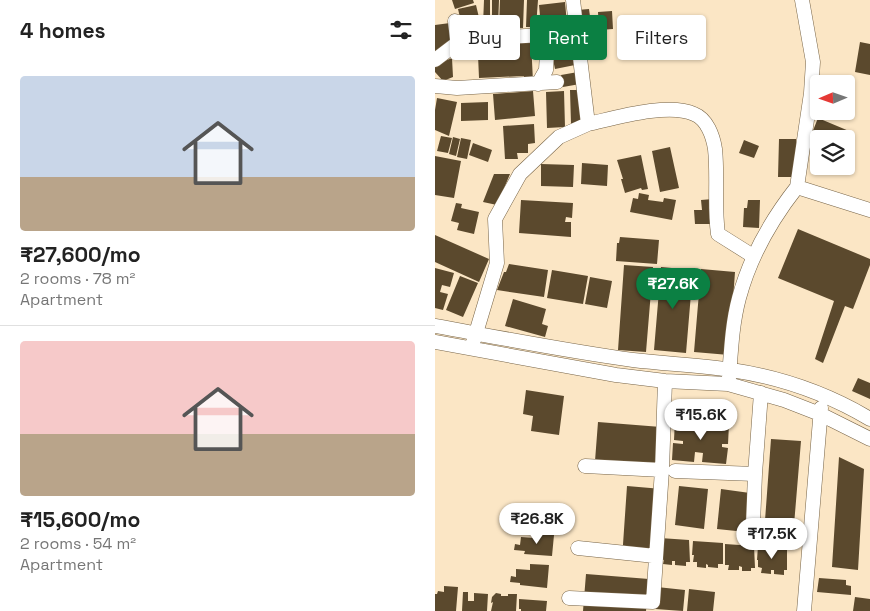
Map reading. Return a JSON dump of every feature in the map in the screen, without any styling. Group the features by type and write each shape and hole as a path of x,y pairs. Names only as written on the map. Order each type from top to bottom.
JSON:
{"street":[{"path":"573,0 575,15"},
{"path":"728,384 732,334 739,298 753,256 778,211 797,187 811,93 813,62 802,0"},
{"path":"435,60 450,49"},
{"path":"538,84 546,70 547,60"},
{"path":"581,60 588,124"},
{"path":"435,86 457,88 557,82"},
{"path":"472,348 497,263 495,219 519,174 559,137 588,124 653,111 677,110 695,114 707,124 715,147 718,234 753,256"},
{"path":"797,187 870,210"},
{"path":"435,326 633,360 729,369 767,377 824,396 870,419"},
{"path":"435,342 616,375 665,381 728,384 761,393 820,414 870,439"},
{"path":"569,598 653,602 655,556 668,470 665,381"},
{"path":"753,524 761,393"},
{"path":"803,611 820,414 824,396"},
{"path":"585,466 755,474"},
{"path":"578,548 655,556"}],"building":[{"path":"452,0 473,0 474,3 455,9"},
{"path":"484,0 490,0 490,15 483,15"},
{"path":"492,0 499,0 498,15 492,15"},
{"path":"500,0 524,0 523,28 520,28 520,15 499,15"},
{"path":"527,0 538,0 537,15 530,15 530,27 526,27"},
{"path":"565,2 566,15 540,15 539,5"},
{"path":"476,5 478,15 459,15 458,9"},
{"path":"589,9 590,15 577,15 577,10"},
{"path":"612,11 613,29 607,29 607,15 598,15 598,12"},
{"path":"450,23 450,44 435,53 435,25"},
{"path":"520,40 530,40 533,82 524,83 524,76 479,78 478,60 520,60"},
{"path":"860,42 870,44 870,75 855,72"},
{"path":"450,59 452,60 453,77 443,81 435,72 435,65"},
{"path":"553,60 574,60 575,65 555,69"},
{"path":"578,72 580,84 563,87 561,75"},
{"path":"570,90 582,90 583,123 571,124"},
{"path":"533,91 535,116 495,120 493,94"},
{"path":"564,91 565,127 547,128 546,92"},
{"path":"437,98 457,102 449,136 435,130"},
{"path":"488,102 488,120 461,121 461,103"},
{"path":"817,120 823,120 847,130 813,130"},
{"path":"534,124 535,143 528,144 528,153 517,153 518,159 505,159 503,126"},
{"path":"441,136 452,138 448,153 437,151"},
{"path":"453,137 460,139 456,156 449,154"},
{"path":"461,138 471,140 467,159 457,157"},
{"path":"779,139 796,139 796,177 778,177"},
{"path":"744,140 759,146 754,158 739,153"},
{"path":"473,143 492,150 488,162 469,155"},
{"path":"670,147 679,188 660,192 652,151"},
{"path":"641,155 648,189 642,190 641,188 625,193 617,160"},
{"path":"435,156 461,161 454,198 435,195"},
{"path":"582,163 608,165 607,186 581,184"},
{"path":"541,164 574,165 573,187 541,186"},
{"path":"494,174 510,174 497,205 483,202"},
{"path":"639,193 649,195 648,200 663,202 664,198 676,200 672,220 630,212 633,198 638,199"},
{"path":"713,199 714,224 695,224 694,210 702,210 701,200"},
{"path":"521,200 573,203 572,218 566,217 565,222 571,222 571,237 519,233"},
{"path":"748,200 760,200 759,228 743,227 744,208 747,208"},
{"path":"456,203 462,204 461,208 479,212 474,234 457,230 459,223 451,221"},
{"path":"798,229 870,259 870,265 853,309 845,306 823,363 815,359 834,301 778,278"},
{"path":"435,235 489,259 479,282 435,262"},
{"path":"620,237 659,240 657,264 616,261 617,243 619,243"},
{"path":"509,264 548,270 544,297 497,290"},
{"path":"624,265 653,267 646,352 618,350"},
{"path":"661,267 693,270 686,353 654,350"},
{"path":"435,268 454,273 450,287 442,285 440,292 448,294 443,310 435,308"},
{"path":"701,269 735,272 729,355 694,352"},
{"path":"552,270 588,276 583,304 547,298"},
{"path":"460,276 478,283 463,317 446,310"},
{"path":"590,277 612,281 607,308 585,304"},
{"path":"513,299 546,309 542,324 548,326 545,337 505,326"},
{"path":"858,378 870,383 870,399 852,391"},
{"path":"526,390 564,396 559,435 531,431 533,416 523,414"},
{"path":"675,420 729,424 728,444 722,444 722,447 728,448 726,464 702,462 703,453 695,452 694,462 672,460 673,443 683,444 683,441 674,440"},
{"path":"598,422 661,427 658,466 595,461"},
{"path":"771,439 801,441 793,537 764,534"},
{"path":"839,457 864,469 858,570 832,567"},
{"path":"627,486 662,489 657,561 622,559"},
{"path":"679,486 708,489 704,529 675,525"},
{"path":"721,489 750,493 746,532 717,529"},
{"path":"541,503 555,504 553,527 516,521 516,515 521,515 522,506 540,508"},
{"path":"535,533 554,535 552,556 524,554 525,551 514,550 515,544 520,545 521,537 534,538"},
{"path":"660,538 689,540 690,562 686,562 686,566 675,565 675,561 672,561 672,565 663,564 664,560 660,559"},
{"path":"693,541 723,543 723,564 718,564 718,568 708,567 706,564 706,568 697,567 697,562 693,562"},
{"path":"725,544 754,546 755,568 751,568 751,571 742,571 742,567 739,566 739,570 728,570 729,565 725,565"},
{"path":"758,546 787,548 787,570 784,570 784,575 774,574 774,570 771,570 771,574 761,573 762,568 758,567 757,560"},
{"path":"530,564 549,565 547,588 510,582 511,576 516,577 516,569 530,570"},
{"path":"586,574 649,579 646,611 583,611"},
{"path":"819,578 846,580 846,585 851,586 851,595 817,592"},
{"path":"444,586 458,587 456,611 435,611 435,594 438,591 444,592"},
{"path":"657,587 685,590 683,611 655,609"},
{"path":"689,589 715,592 713,611 687,611"},
{"path":"463,592 468,592 468,601 474,601 474,593 488,594 487,611 462,611"},
{"path":"496,593 501,594 501,596 517,594 516,611 491,611 492,597"},
{"path":"855,597 870,599 870,611 853,611"},
{"path":"519,599 547,601 546,611 521,611 519,609"}]}
